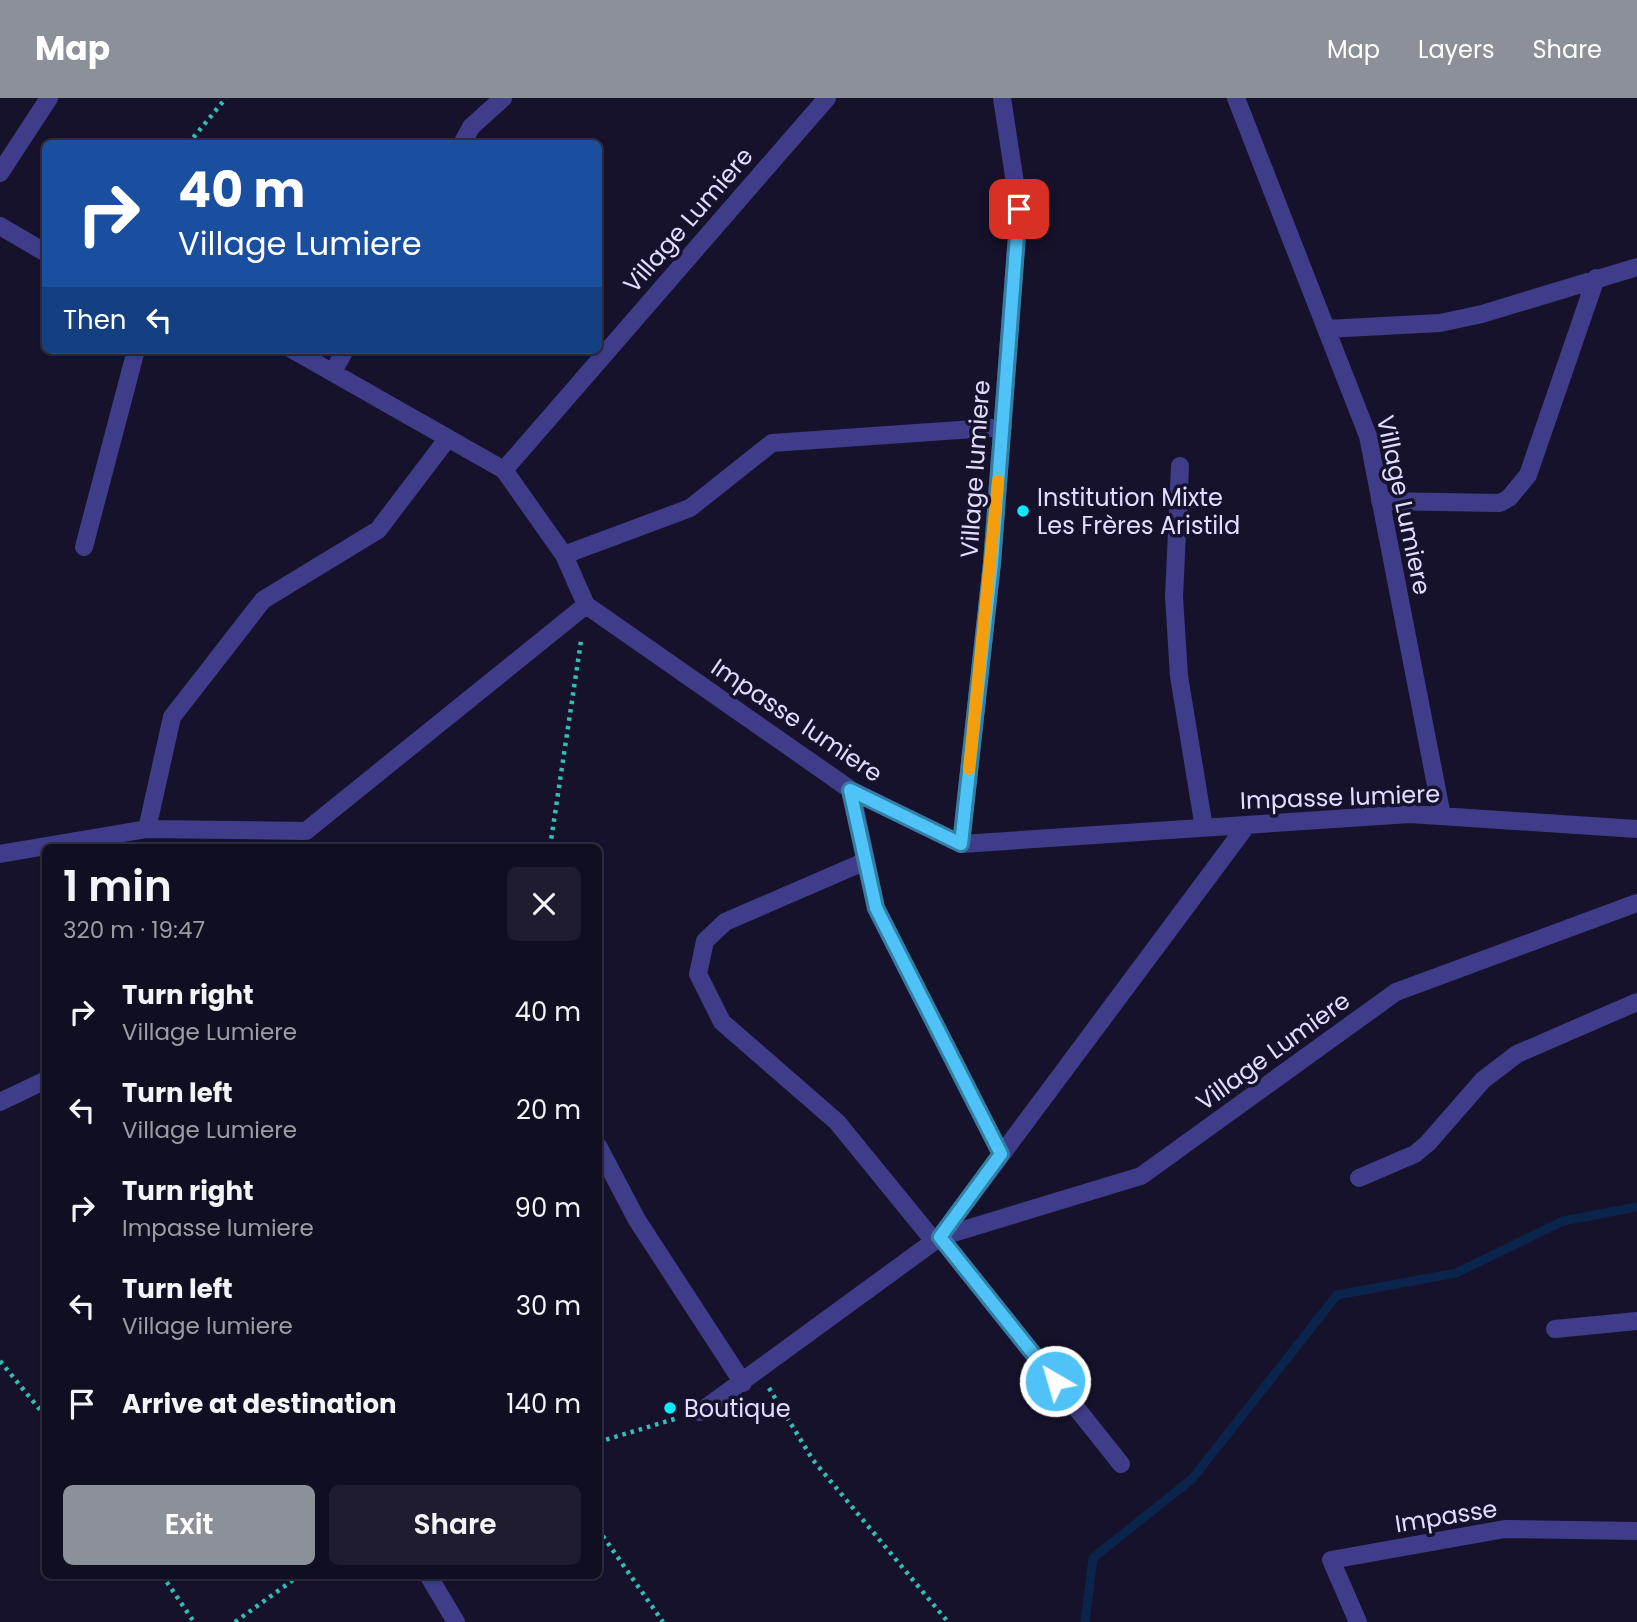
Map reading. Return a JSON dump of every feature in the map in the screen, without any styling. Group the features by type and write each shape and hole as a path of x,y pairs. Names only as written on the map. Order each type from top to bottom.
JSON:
{"street":[{"path":"0,173 49,98"},
{"path":"464,140 471,127 503,98"},
{"name":"Village Lumiere","path":"504,470 827,98"},
{"name":"Village lumiere","path":"961,844 992,563 1019,209 1002,98"},
{"name":"Village Lumiere","path":"1236,98 1368,436 1442,816"},
{"path":"0,226 42,251"},
{"path":"1326,329 1440,323 1482,314 1637,267"},
{"path":"1381,501 1500,503 1509,498 1528,475 1596,278"},
{"path":"84,547 135,354"},
{"path":"59,844 147,829 308,839 586,605 564,555 504,470 300,354"},
{"path":"333,372 343,354"},
{"path":"564,555 690,508 772,443 1003,427"},
{"path":"147,829 172,717 263,600 378,530 448,438"},
{"path":"1180,466 1174,597 1179,676 1204,828"},
{"name":"Impasse lumiere","path":"586,605 850,790 961,844 1410,814 1637,829"},
{"path":"850,790 876,908 1001,1154"},
{"name":"Village Lumiere","path":"700,1412 937,1239 1247,825"},
{"path":"0,854 42,847"},
{"path":"866,861 726,922 705,941 698,974 722,1022 837,1122 937,1239 1121,1464"},
{"name":"Village Lumiere","path":"937,1239 1141,1176 1396,992 1637,903"},
{"path":"1359,1178 1415,1154 1428,1143 1483,1080 1517,1054 1637,1002"},
{"path":"0,1102 42,1082"},
{"path":"602,1154 636,1220 743,1382"},
{"path":"1555,1329 1637,1321"},
{"name":"Impasse","path":"1358,1622 1331,1560 1505,1529 1637,1531"},
{"path":"430,1579 456,1622"}],"path":[{"path":"191,140 226,98"},
{"path":"550,844 586,605"},
{"path":"0,1361 42,1412"},
{"path":"602,1441 700,1412"},
{"path":"602,1535 663,1622"},
{"path":"165,1579 194,1622"},
{"path":"235,1622 294,1579"}],"waterway":[{"path":"1085,1622 1093,1558 1192,1479 1337,1295 1456,1273 1563,1221 1637,1207"}],"slow traffic":[{"path":"969,769 992,563 998,481"}],"place":[{"name":"Institution Mixte Les Frères Aristild","path":"1023,511"},
{"name":"Boutique","path":"670,1408"}],"route":[{"path":"1019,209 992,563 961,844 850,790 876,908 1001,1154 940,1237 1055,1381"}]}
